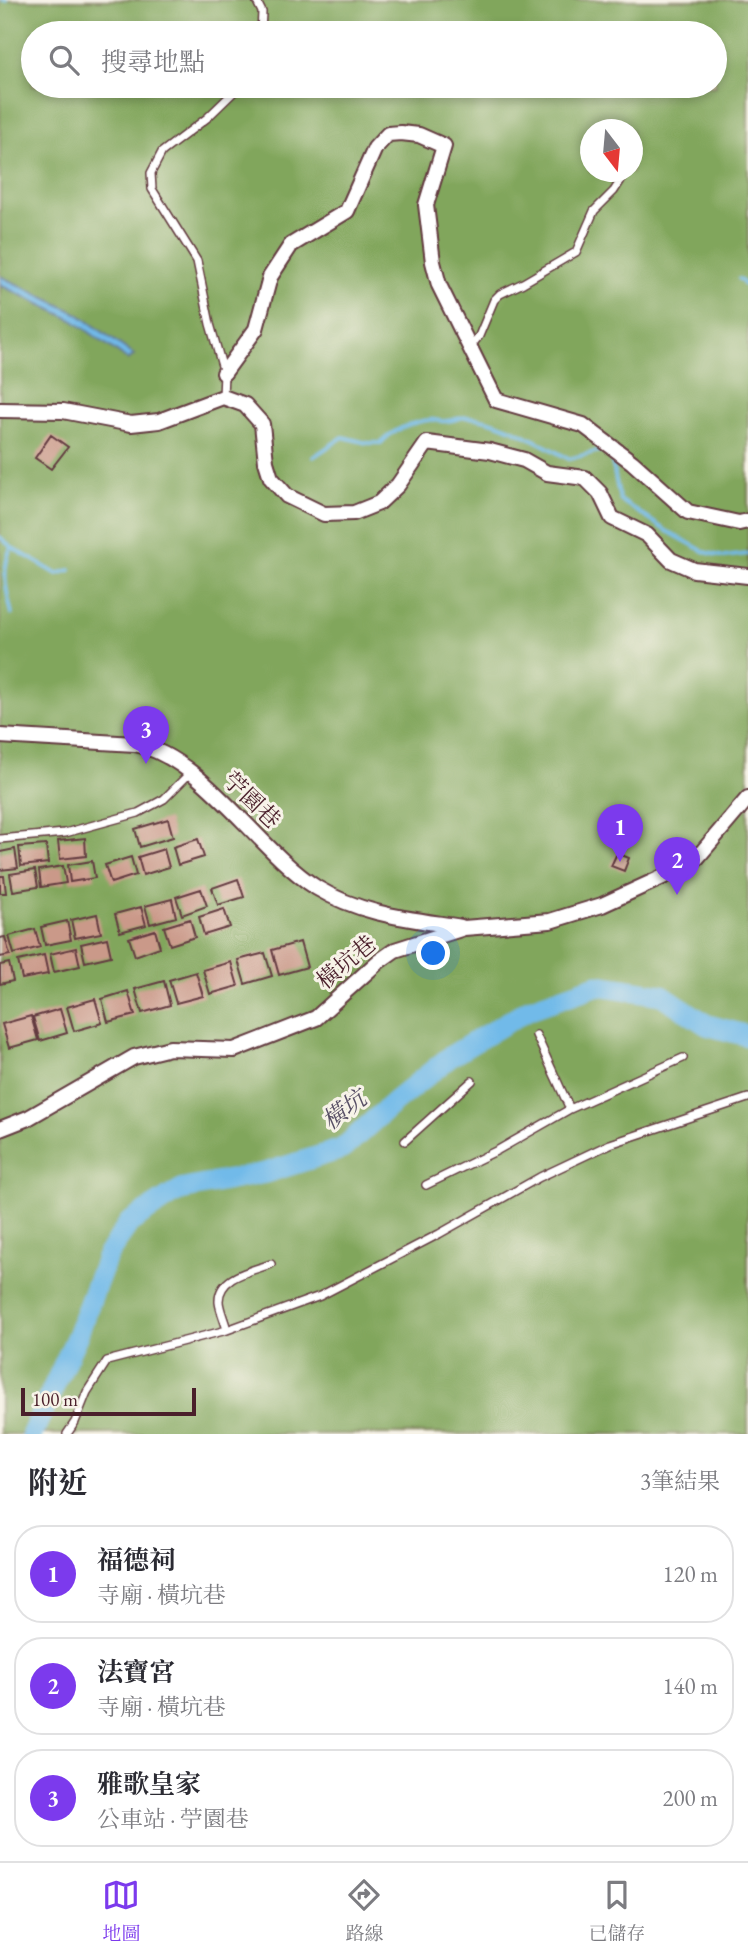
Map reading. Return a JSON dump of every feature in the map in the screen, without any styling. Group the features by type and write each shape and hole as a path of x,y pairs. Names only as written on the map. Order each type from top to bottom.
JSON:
{"street":[{"path":"223,373 256,328 270,277 291,245 348,211 375,148 388,134 419,135 444,146 426,205 433,262 439,285 496,400 583,425 632,462 688,512 739,523 748,521"},
{"path":"0,410 63,411 131,424 159,421 223,397 245,405 262,424 266,462 271,478 287,496 324,514 354,513 379,503 398,485 427,443 490,451 524,460 548,473 584,478 600,493 612,518 647,535 671,560 694,570 748,576"},
{"name":"苧園巷","path":"0,736 152,747 190,773 281,859 317,888 376,914 464,928"},
{"name":"橫坑巷","path":"0,1129 29,1118 134,1057 170,1048 234,1050 316,1018 378,961 396,950 464,928 550,921 602,905 663,877 696,858 748,798"}],"lane":[{"path":"256,0 262,12 262,21"},
{"path":"223,397 223,373 197,261 152,189 151,173 162,152 207,118 228,98"},
{"path":"470,348 479,336 494,300 500,294 576,252 594,211 620,182"},
{"path":"0,839 65,833 138,813 164,799 190,773"},
{"path":"536,1035 570,1110"},
{"path":"426,1185 498,1150 570,1110 683,1058"},
{"path":"405,1142 472,1082"},
{"path":"67,1434 107,1361 227,1330 320,1296 540,1177 610,1144 748,1098"},
{"path":"227,1330 219,1303 221,1291 231,1278 271,1264"}],"green space":[{"path":"0,0 748,0 748,1434 0,1434"}],"water":[{"path":"0,276 77,313 134,355 128,360 71,319 0,285"}],"building":[{"path":"51,435 68,447 51,469 35,458"},
{"path":"168,819 173,837 140,847 135,829"},
{"path":"85,838 86,856 60,859 58,841"},
{"path":"198,839 204,857 178,865 173,847"},
{"path":"46,845 48,863 21,866 19,847"},
{"path":"15,849 18,868 0,870 0,852"},
{"path":"164,849 169,867 143,875 138,857"},
{"path":"617,853 629,858 624,871 611,866"},
{"path":"131,857 136,875 111,883 105,865"},
{"path":"92,861 95,878 70,882 68,865"},
{"path":"63,866 66,883 41,887 39,870"},
{"path":"35,870 38,887 13,891 10,874"},
{"path":"0,876 4,876 6,893 0,893"},
{"path":"238,879 244,897 218,905 212,888"},
{"path":"201,889 207,906 182,915 176,897"},
{"path":"172,899 176,917 150,924 145,906"},
{"path":"141,907 146,925 120,932 115,914"},
{"path":"224,909 230,927 204,935 199,917"},
{"path":"97,914 101,933 75,938 71,920"},
{"path":"190,919 195,937 170,945 164,927"},
{"path":"67,921 71,940 45,945 41,927"},
{"path":"35,929 40,947 14,954 9,936"},
{"path":"155,930 160,947 135,956 129,938"},
{"path":"5,937 10,955 0,957 0,938"},
{"path":"107,938 111,956 85,962 81,944"},
{"path":"300,942 307,967 279,975 272,950"},
{"path":"76,948 80,966 54,972 50,954"},
{"path":"265,953 272,976 245,984 238,960"},
{"path":"44,955 48,974 22,979 18,961"},
{"path":"231,962 238,986 210,994 203,970"},
{"path":"9,963 13,981 0,984 0,965"},
{"path":"196,972 203,996 176,1003 169,980"},
{"path":"164,981 170,1005 142,1013 135,989"},
{"path":"128,991 135,1015 108,1022 102,999"},
{"path":"95,999 102,1023 74,1031 67,1007"},
{"path":"60,1009 67,1033 40,1041 33,1017"},
{"path":"31,1016 38,1040 9,1048 2,1024"}],"waterway":[{"path":"739,279 748,288"},
{"path":"313,457 343,437 367,443 381,443 403,427 416,423 467,417 480,418 506,427 569,459 606,449"},
{"path":"610,452 620,500 665,530 705,552 724,557 748,554"},
{"path":"0,537 11,547 57,574 70,570"},
{"path":"11,547 5,572 12,614"},
{"name":"橫坑","path":"32,1434 77,1336 107,1256 129,1223 180,1190 265,1173 342,1149 451,1056 529,1009 598,985 662,995 707,1025 748,1036"}],"place":[{"name":"雅歌皇家","path":"146,764"},
{"name":"福德祠","path":"620,862"},
{"name":"法寶宮","path":"677,895"}]}
